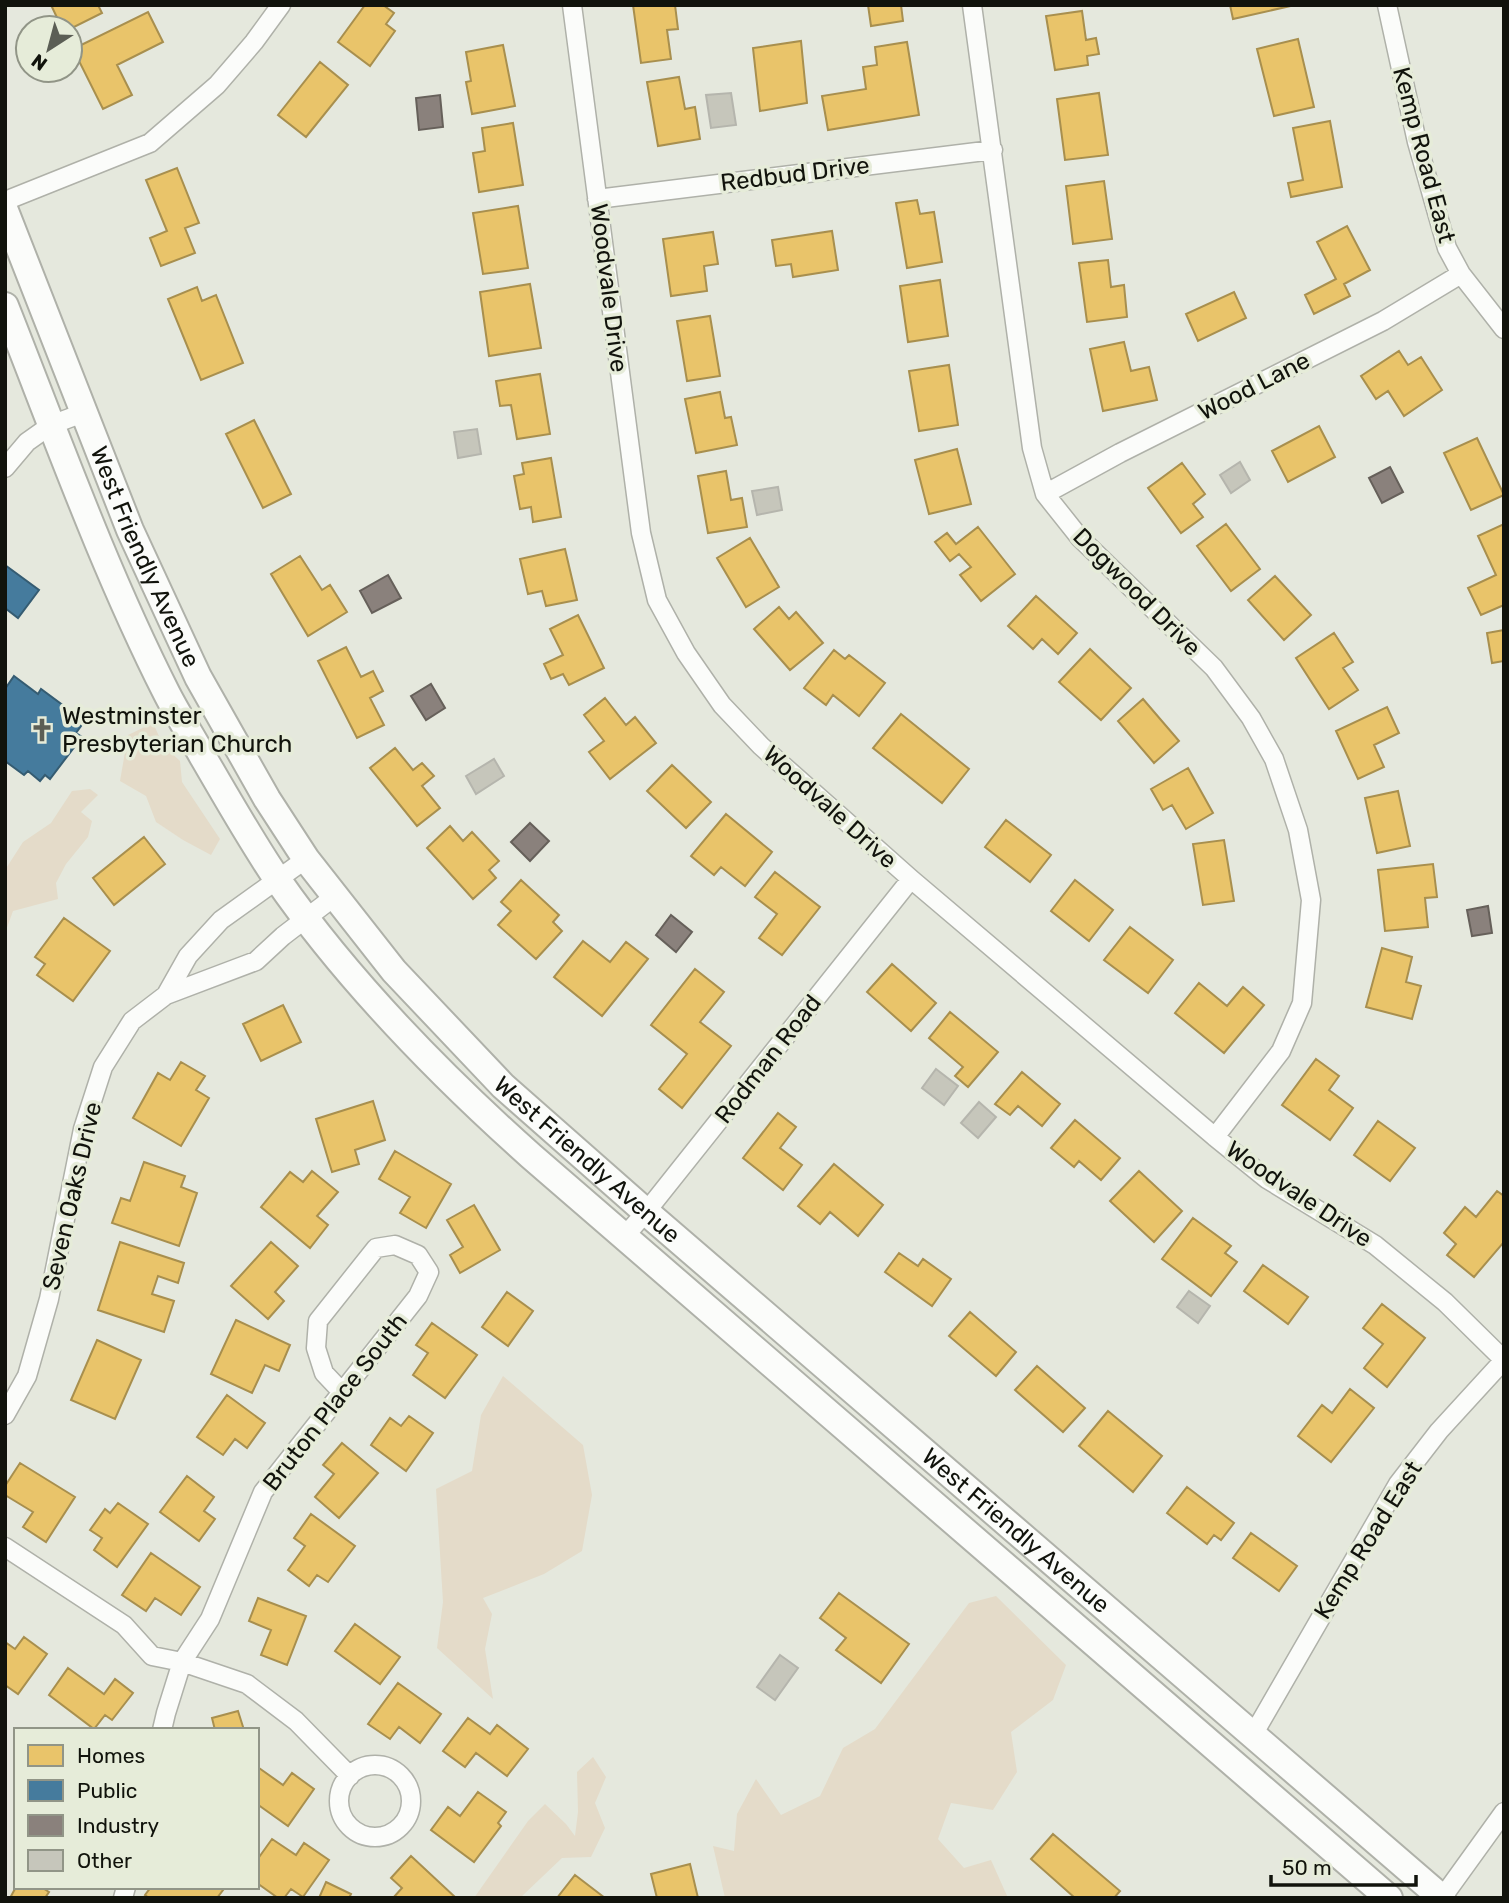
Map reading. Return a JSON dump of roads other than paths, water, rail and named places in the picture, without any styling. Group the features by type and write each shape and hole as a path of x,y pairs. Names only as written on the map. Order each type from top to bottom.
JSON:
{"main road":[{"name":"West Friendly Avenue","path":"5,211 130,530 198,677 267,799 306,859 394,971 503,1086 1442,1898"},
{"name":"West Friendly Avenue","path":"5,306 119,590 167,693 237,817 278,879 361,986 480,1111 623,1238 1389,1898"}],"street":[{"path":"5,201 150,143 217,85 281,5"},
{"name":"Woodvale Drive","path":"572,5 640,533 657,600 686,653 722,705 761,746 911,879 1214,1137 1267,1179 1375,1245 1445,1302 1504,1360"},
{"name":"Dogwood Drive","path":"972,5 1032,448 1045,494 1080,538 1214,668 1251,718 1274,759 1298,830 1311,900 1302,1003 1281,1051 1214,1137"},
{"name":"Kemp Road East","path":"1387,5 1417,142 1447,248 1461,274 1504,330"},
{"name":"Redbud Drive","path":"597,199 993,150"},
{"name":"Wood Lane","path":"1045,494 1120,453 1382,321 1461,274"},
{"path":"5,468 27,442 51,425 83,412"},
{"name":"Seven Oaks Drive","path":"166,995 188,956 221,920 306,859"},
{"name":"Rodman Road","path":"623,1238 911,879"},
{"name":"Seven Oaks Drive","path":"5,1415 27,1376 49,1299 83,1129 103,1067 132,1021 166,995 256,961 283,936 334,897"},
{"name":"Bruton Place South","path":"162,1728 182,1662 210,1619 263,1492 418,1296 429,1272 418,1255 395,1245 376,1248 318,1321 316,1348 324,1373 342,1392"},
{"name":"Kemp Road East","path":"1253,1734 1398,1484 1439,1431 1504,1360"},
{"path":"5,1547 124,1625 152,1656 182,1662 247,1684 296,1721 350,1776"},
{"path":"371,1765 383,1766 404,1779 411,1801 404,1824 395,1832 372,1837 351,1828 340,1808 343,1785 350,1776 371,1765"},
{"path":"1442,1898 1504,1812"}],"place":[{"name":"Westminster Presbyterian Church","path":"42,730"}]}
